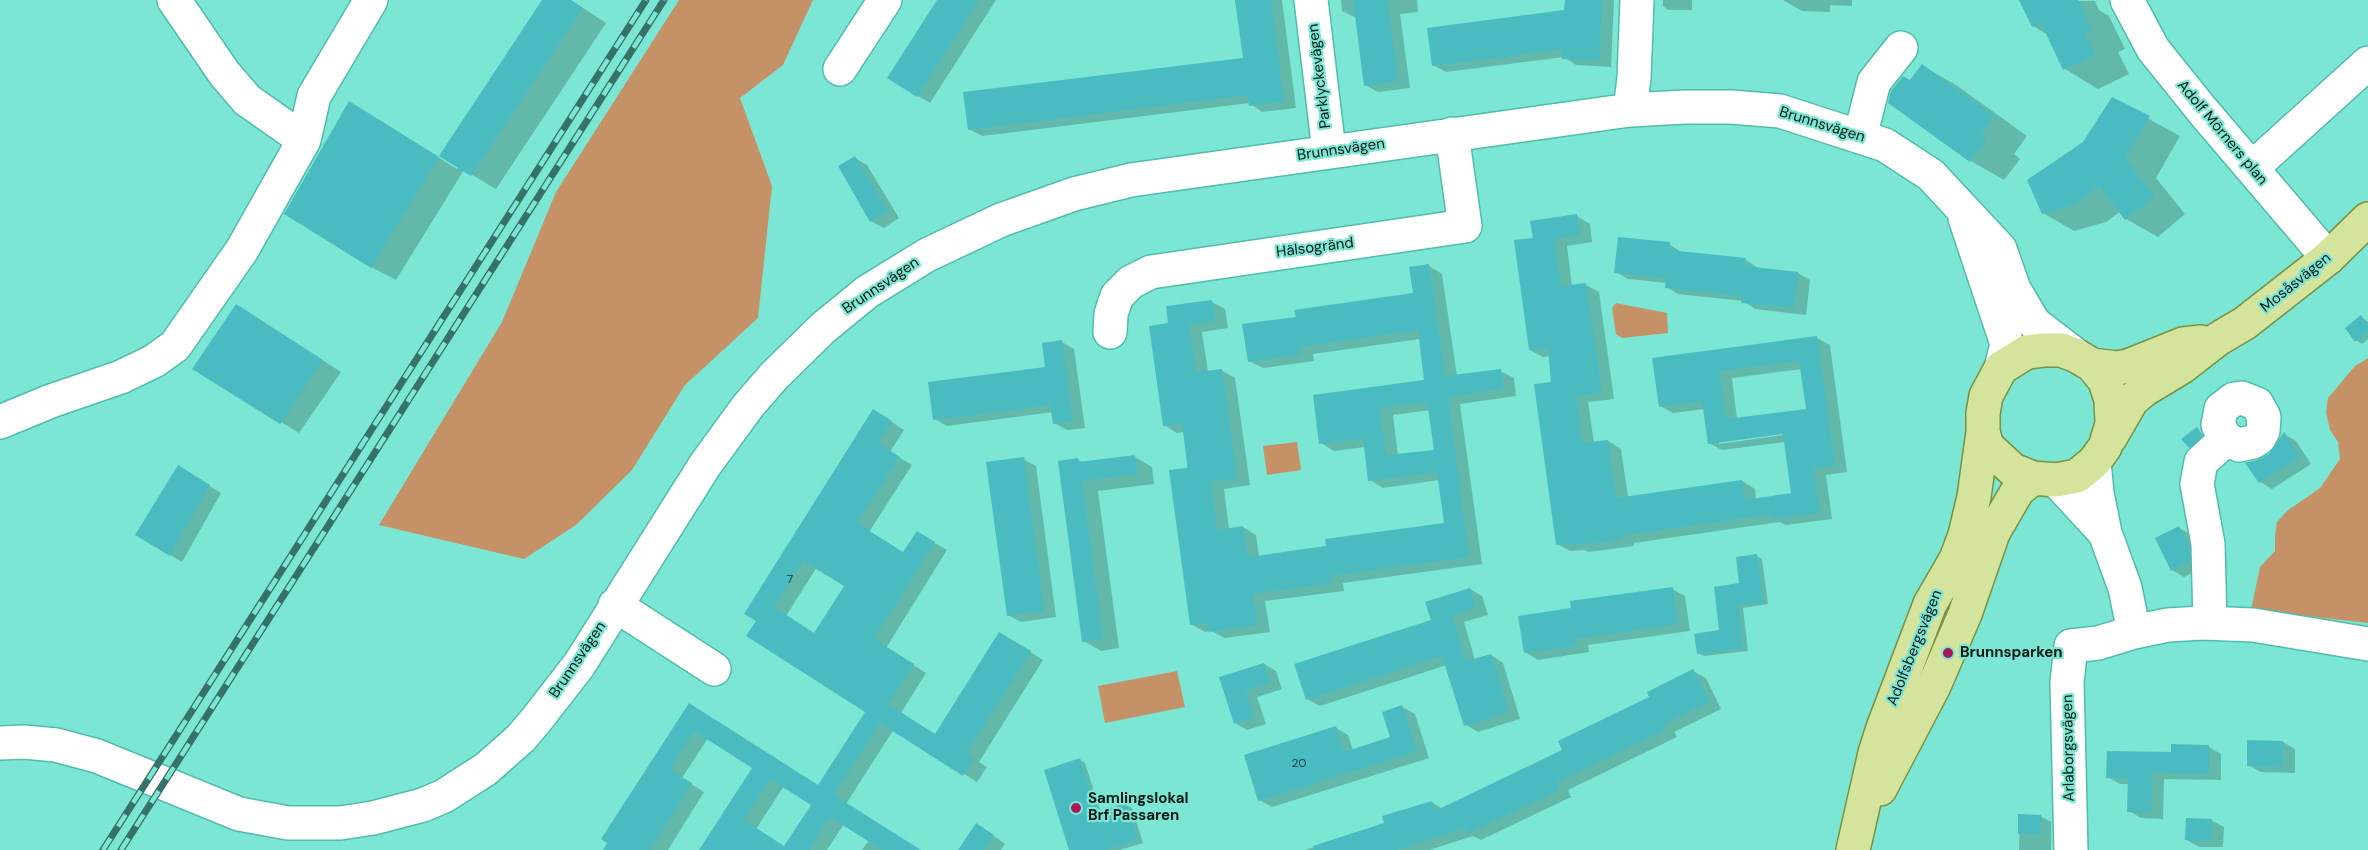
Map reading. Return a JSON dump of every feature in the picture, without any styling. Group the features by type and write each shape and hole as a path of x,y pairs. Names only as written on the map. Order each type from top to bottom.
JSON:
{"main road":[{"name":"Mosåsvägen","path":"2099,455 2133,400 2144,390 2182,367 2218,339 2245,323 2328,258 2368,219"},
{"name":"Mosåsvägen","path":"2085,360 2117,368 2128,366 2183,344 2218,339"},
{"path":"2061,350 2085,360 2105,381 2111,400 2112,424 2099,455 2077,476 2044,479 2013,470 1997,458 1987,446 1983,432 1983,413 1986,396 2001,368 2027,352 2061,350"},
{"name":"Adolfsbergsvägen","path":"1856,841 1875,753 1883,728 1930,604 1956,559 1965,535 1974,497 1983,432"},
{"name":"Adolfsbergsvägen","path":"1856,841 1934,686 1965,614 1993,532 2019,490 2044,479"}],"street":[{"path":"174,0 224,73 247,100 304,140"},
{"path":"0,422 51,401 121,377 154,361 174,346 242,250 304,140 314,96 370,0"},
{"path":"840,69 885,0"},
{"name":"Parklyckevägen","path":"1311,0 1329,152"},
{"path":"1630,110 1634,78 1637,0"},
{"name":"Adolf Mörners plan","path":"2127,0 2153,49 2328,258"},
{"path":"1860,137 1874,82 1901,48"},
{"path":"2252,168 2368,63"},
{"name":"Brunnsvägen","path":"0,743 24,742 56,745 96,756 239,814 264,819 312,824 340,823 373,818 423,805 444,796 486,769 521,738 537,719 579,665 705,465 748,406 788,361 823,328 877,286 927,255 1002,220 1074,194 1131,180 1630,110 1697,107 1780,111 1885,145 1931,175 2000,249 2014,289 2034,323 2085,360"},
{"name":"Hälsogränd","path":"1110,332 1111,314 1117,296 1131,282 1151,272 1465,226 1452,134"},
{"name":"Brunnsvägen","path":"1963,211 2007,344 2001,368"},
{"path":"2210,623 2208,544 2198,484 2201,462 2226,439"},
{"path":"2099,455 2097,493 2105,533 2125,588 2134,632 2168,626 2210,623 2253,625 2297,630 2368,644"},
{"path":"2044,479 2105,533"},
{"path":"615,606 714,669"},
{"name":"Arlaborgsvägen","path":"2071,850 2067,682 2071,646 2098,643 2134,632"}],"shaded area":[{"path":"679,0 813,0 783,65 740,98 772,186 758,318 685,385 632,470 576,525 524,559 379,525 502,322 556,192"},
{"path":"1616,303 1667,313 1668,333 1622,338 1616,334 1612,308"},
{"path":"2368,358 2368,623 2251,610 2260,567 2275,551 2277,522 2287,511 2320,488 2340,459 2338,442 2330,430 2326,412 2328,398 2355,366"},
{"path":"1297,442 1301,470 1267,475 1263,446"},
{"path":"1177,671 1185,707 1105,723 1098,686"}],"building":[{"path":"542,0 571,0 583,8 471,176 439,156"},
{"path":"937,0 979,0 917,97 887,78"},
{"path":"1235,0 1271,0 1284,101 1249,106 1247,95 968,130 963,92 1243,58"},
{"path":"1353,0 1387,0 1398,81 1364,86"},
{"path":"1565,0 1602,0 1599,60 1562,59 1563,49 1432,66 1427,28 1564,10"},
{"path":"2019,0 2078,0 2092,29 2085,32 2096,55 2063,70 2041,23 2032,27"},
{"path":"1922,64 1994,116 1981,134 1987,138 1970,162 1888,103 1891,91 1903,76 1910,80"},
{"path":"2112,97 2150,116 2125,159 2155,196 2125,220 2099,186 2074,205 2042,214 2027,180 2083,142"},
{"path":"349,101 439,157 371,268 284,214"},
{"path":"855,156 888,211 870,222 838,166"},
{"path":"1577,214 1580,235 1554,239 1561,286 1586,283 1602,392 1576,396 1582,443 1608,440 1616,498 1742,480 1745,500 1791,493 1783,434 1708,444 1702,401 1659,407 1652,358 1817,336 1835,466 1814,468 1820,513 1772,519 1771,514 1621,536 1622,539 1574,546 1574,543 1556,545 1534,384 1551,382 1548,348 1529,350 1514,240 1533,238 1530,221","holes":["1799,361 1806,409 1726,419 1719,371"]},
{"path":"1618,237 1670,242 1669,250 1746,258 1745,266 1798,272 1794,308 1741,303 1742,296 1665,288 1666,278 1614,273"},
{"path":"1429,264 1445,376 1501,369 1503,389 1448,397 1469,557 1331,576 1332,583 1253,594 1257,625 1209,632 1208,623 1190,625 1169,470 1187,468 1182,424 1163,426 1149,326 1168,323 1166,306 1212,300 1215,321 1189,325 1196,372 1222,369 1237,478 1211,482 1217,530 1243,526 1248,557 1326,546 1325,539 1444,523 1437,472 1368,481 1363,438 1319,444 1313,395 1424,380 1418,330 1300,347 1301,354 1248,362 1242,324 1296,317 1294,310 1413,293 1409,267","holes":["1427,402 1434,450 1386,455 1380,408"]},
{"path":"236,304 323,360 280,424 192,369"},
{"path":"2361,315 2368,325 2368,331 2355,342 2345,328"},
{"path":"1062,340 1073,421 1053,424 1050,405 933,420 928,382 1045,367 1042,343"},
{"path":"873,409 892,421 878,443 900,457 857,523 903,552 917,531 935,542 874,639 914,664 888,704 935,734 999,632 1031,651 966,754 974,759 963,776 880,723 834,795 921,850 882,850 830,817 809,850 699,850 752,768 694,731 670,770 692,783 650,850 603,850 607,843 601,839 689,703 818,785 865,712 746,636 756,621 744,614","holes":["803,561 844,586 814,633 774,607","770,779 811,805 784,846 744,820"]},
{"path":"2197,427 2202,435 2189,448 2181,439"},
{"path":"2284,432 2300,457 2259,483 2245,463 2269,454"},
{"path":"1135,455 1138,474 1082,481 1103,639 1082,642 1058,461 1078,458 1079,462"},
{"path":"1024,457 1044,611 1007,616 986,462"},
{"path":"178,465 210,485 170,556 135,535"},
{"path":"2179,526 2189,547 2190,561 2171,571 2155,538"},
{"path":"1757,554 1763,602 1738,605 1743,648 1697,654 1694,634 1719,630 1714,587 1739,583 1736,557"},
{"path":"1673,587 1678,624 1576,639 1577,646 1524,653 1518,616 1571,608 1570,601"},
{"path":"1470,588 1476,608 1452,616 1466,661 1491,654 1509,712 1464,726 1442,656 1306,700 1294,664 1431,620 1425,602"},
{"path":"1264,663 1270,683 1246,691 1254,717 1234,724 1219,677"},
{"path":"1693,669 1710,702 1663,725 1665,730 1556,783 1560,790 1467,834 1465,828 1396,850 1314,850 1313,846 1384,823 1382,816 1432,801 1435,811 1562,750 1558,741 1649,697 1647,692"},
{"path":"1402,705 1417,751 1258,801 1244,755 1336,726 1344,752 1390,737 1382,712"},
{"path":"2247,740 2283,741 2283,767 2247,766"},
{"path":"2171,744 2209,745 2209,774 2152,773 2151,813 2127,812 2128,778 2106,778 2107,751 2171,752"},
{"name":"Samlingslokal Brf Passaren","path":"1080,758 1097,812 1126,803 1138,840 1105,850 1069,850 1044,770"},
{"path":"2018,814 2041,815 2040,834 2018,834"},
{"path":"2186,818 2212,819 2211,841 2185,840"},
{"path":"976,823 994,835 984,850 958,850"}],"railway":[{"path":"103,850 646,0"},
{"path":"121,850 664,0"}],"place":[{"name":"Brunnsparken","path":"1948,653"},
{"name":"Samlingslokal Brf Passaren","path":"1076,808"}]}
